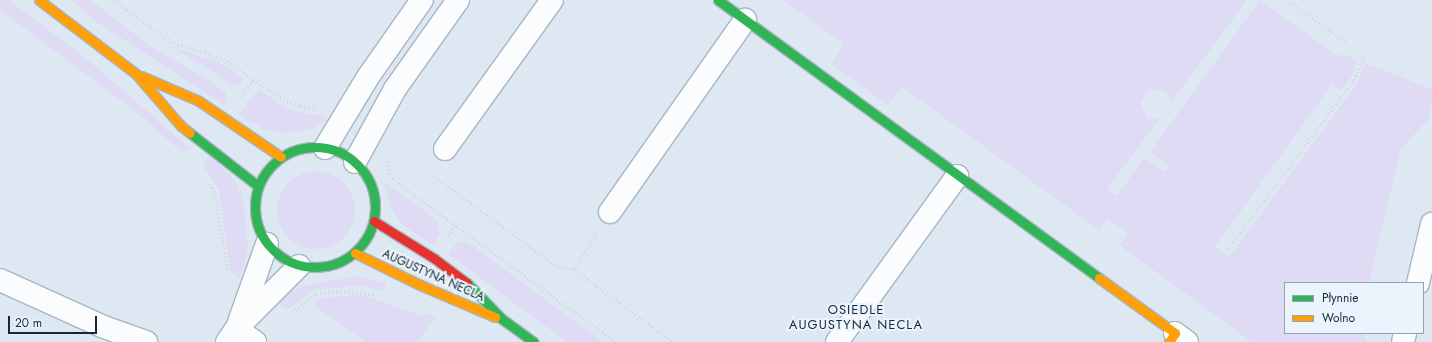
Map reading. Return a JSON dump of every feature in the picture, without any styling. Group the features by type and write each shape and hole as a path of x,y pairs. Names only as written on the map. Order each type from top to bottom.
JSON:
{"main road":[{"path":"39,0 136,74 181,126 258,186"},
{"path":"718,0 1177,339"},
{"path":"136,74 199,101 281,157"},
{"path":"310,147 325,148 341,153 355,162 368,179 375,200 374,221 366,239 355,253 338,263 319,268 299,266 282,258 267,244 257,226 254,206 258,186 267,170 281,157 295,150 310,147"},
{"name":"AUGUSTYNA NECLA","path":"374,221 435,259 470,286 502,319 534,342"},
{"name":"AUGUSTYNA NECLA","path":"355,253 418,284 502,319"}],"street":[{"path":"325,148 342,118 422,0"},
{"path":"355,162 395,89 458,0"},
{"path":"446,149 552,0"},
{"path":"610,212 745,20"},
{"path":"837,342 957,176"},
{"path":"1418,282 1432,224"},
{"path":"232,336 267,244"},
{"path":"232,336 299,266"},
{"path":"0,280 104,327 146,342"},
{"path":"232,336 255,342"}],"path":[{"path":"114,0 162,36 180,45 224,59 280,97 300,106 330,111 342,118"},
{"path":"1286,0 1348,43"},
{"path":"1228,248 1354,80 1366,50"},
{"path":"371,132 384,141 390,175 395,180 616,342"},
{"path":"446,149 447,161 435,177 558,267 574,269 672,342"},
{"path":"574,269 610,212"},
{"path":"287,313 294,312 316,294 340,291 378,295"}],"shaded area":[{"path":"0,0 9,0 83,56 191,149 183,151 177,148 140,115 0,10"},
{"path":"72,0 90,0 153,48 210,81 225,92 227,99 224,105 92,19"},
{"path":"783,0 1247,0 1171,102 1166,91 1150,89 1140,102 1147,117 1159,119 1107,189 1117,196 1144,158 1165,172 1169,166 1150,152 1260,0 1339,57 1340,54 1358,60 1351,77 1341,90 1332,84 1215,247 1229,257 1358,82 1365,63 1432,89 1432,103 1428,120 1401,148 1369,282 1284,282 1284,334 1363,334 1367,342 1252,342 1119,245 1128,234 1108,218 1099,230 902,87 888,105 831,64 844,44"},
{"path":"171,47 219,62 241,77 242,82 238,85 231,85 204,66"},
{"path":"259,90 289,110 327,117 315,127 302,131 281,133 264,129 238,115"},
{"path":"209,155 229,173 237,184 243,200 248,249 244,266 239,278 230,271 219,191 203,165"},
{"path":"316,171 331,174 344,182 352,195 355,210 352,225 344,238 331,246 316,249 301,246 288,238 280,225 277,210 280,195 288,182 301,174"},
{"path":"384,182 437,220 440,233 434,245 402,225 390,205"},
{"path":"462,241 470,244 603,342 567,342 448,254 456,244"},
{"path":"357,276 387,283 384,289 380,290 361,286 315,289 291,308 286,308 278,304 289,293 304,286"},
{"path":"355,295 368,297 422,316 428,313 435,318 417,342 366,342 317,308 315,304 316,300 320,298"}],"traffic: fast":[{"path":"718,0 1099,278"},
{"path":"190,133 258,186"},
{"path":"315,147 327,148 338,152 348,157 357,165 365,174 370,184 374,195 375,207 374,219 370,230 365,240 357,249 348,257 338,262 327,266 315,267 303,266 292,262 282,257 273,249 265,240 260,230 256,219 255,207 256,195 260,184 265,174 273,165 282,157 292,152 303,148 315,147"},
{"path":"467,283 502,319 534,342"}],"traffic: slow":[{"path":"39,0 136,74 181,126 190,133"},
{"path":"141,76 199,101 281,157"},
{"path":"355,253 418,284 495,317"},
{"path":"1099,278 1175,333 1169,342"}],"traffic: jam":[{"path":"374,221 435,259 467,283"}],"district":[{"name":"OSIEDLE AUGUSTYNA NECLA","path":"856,318"}]}
